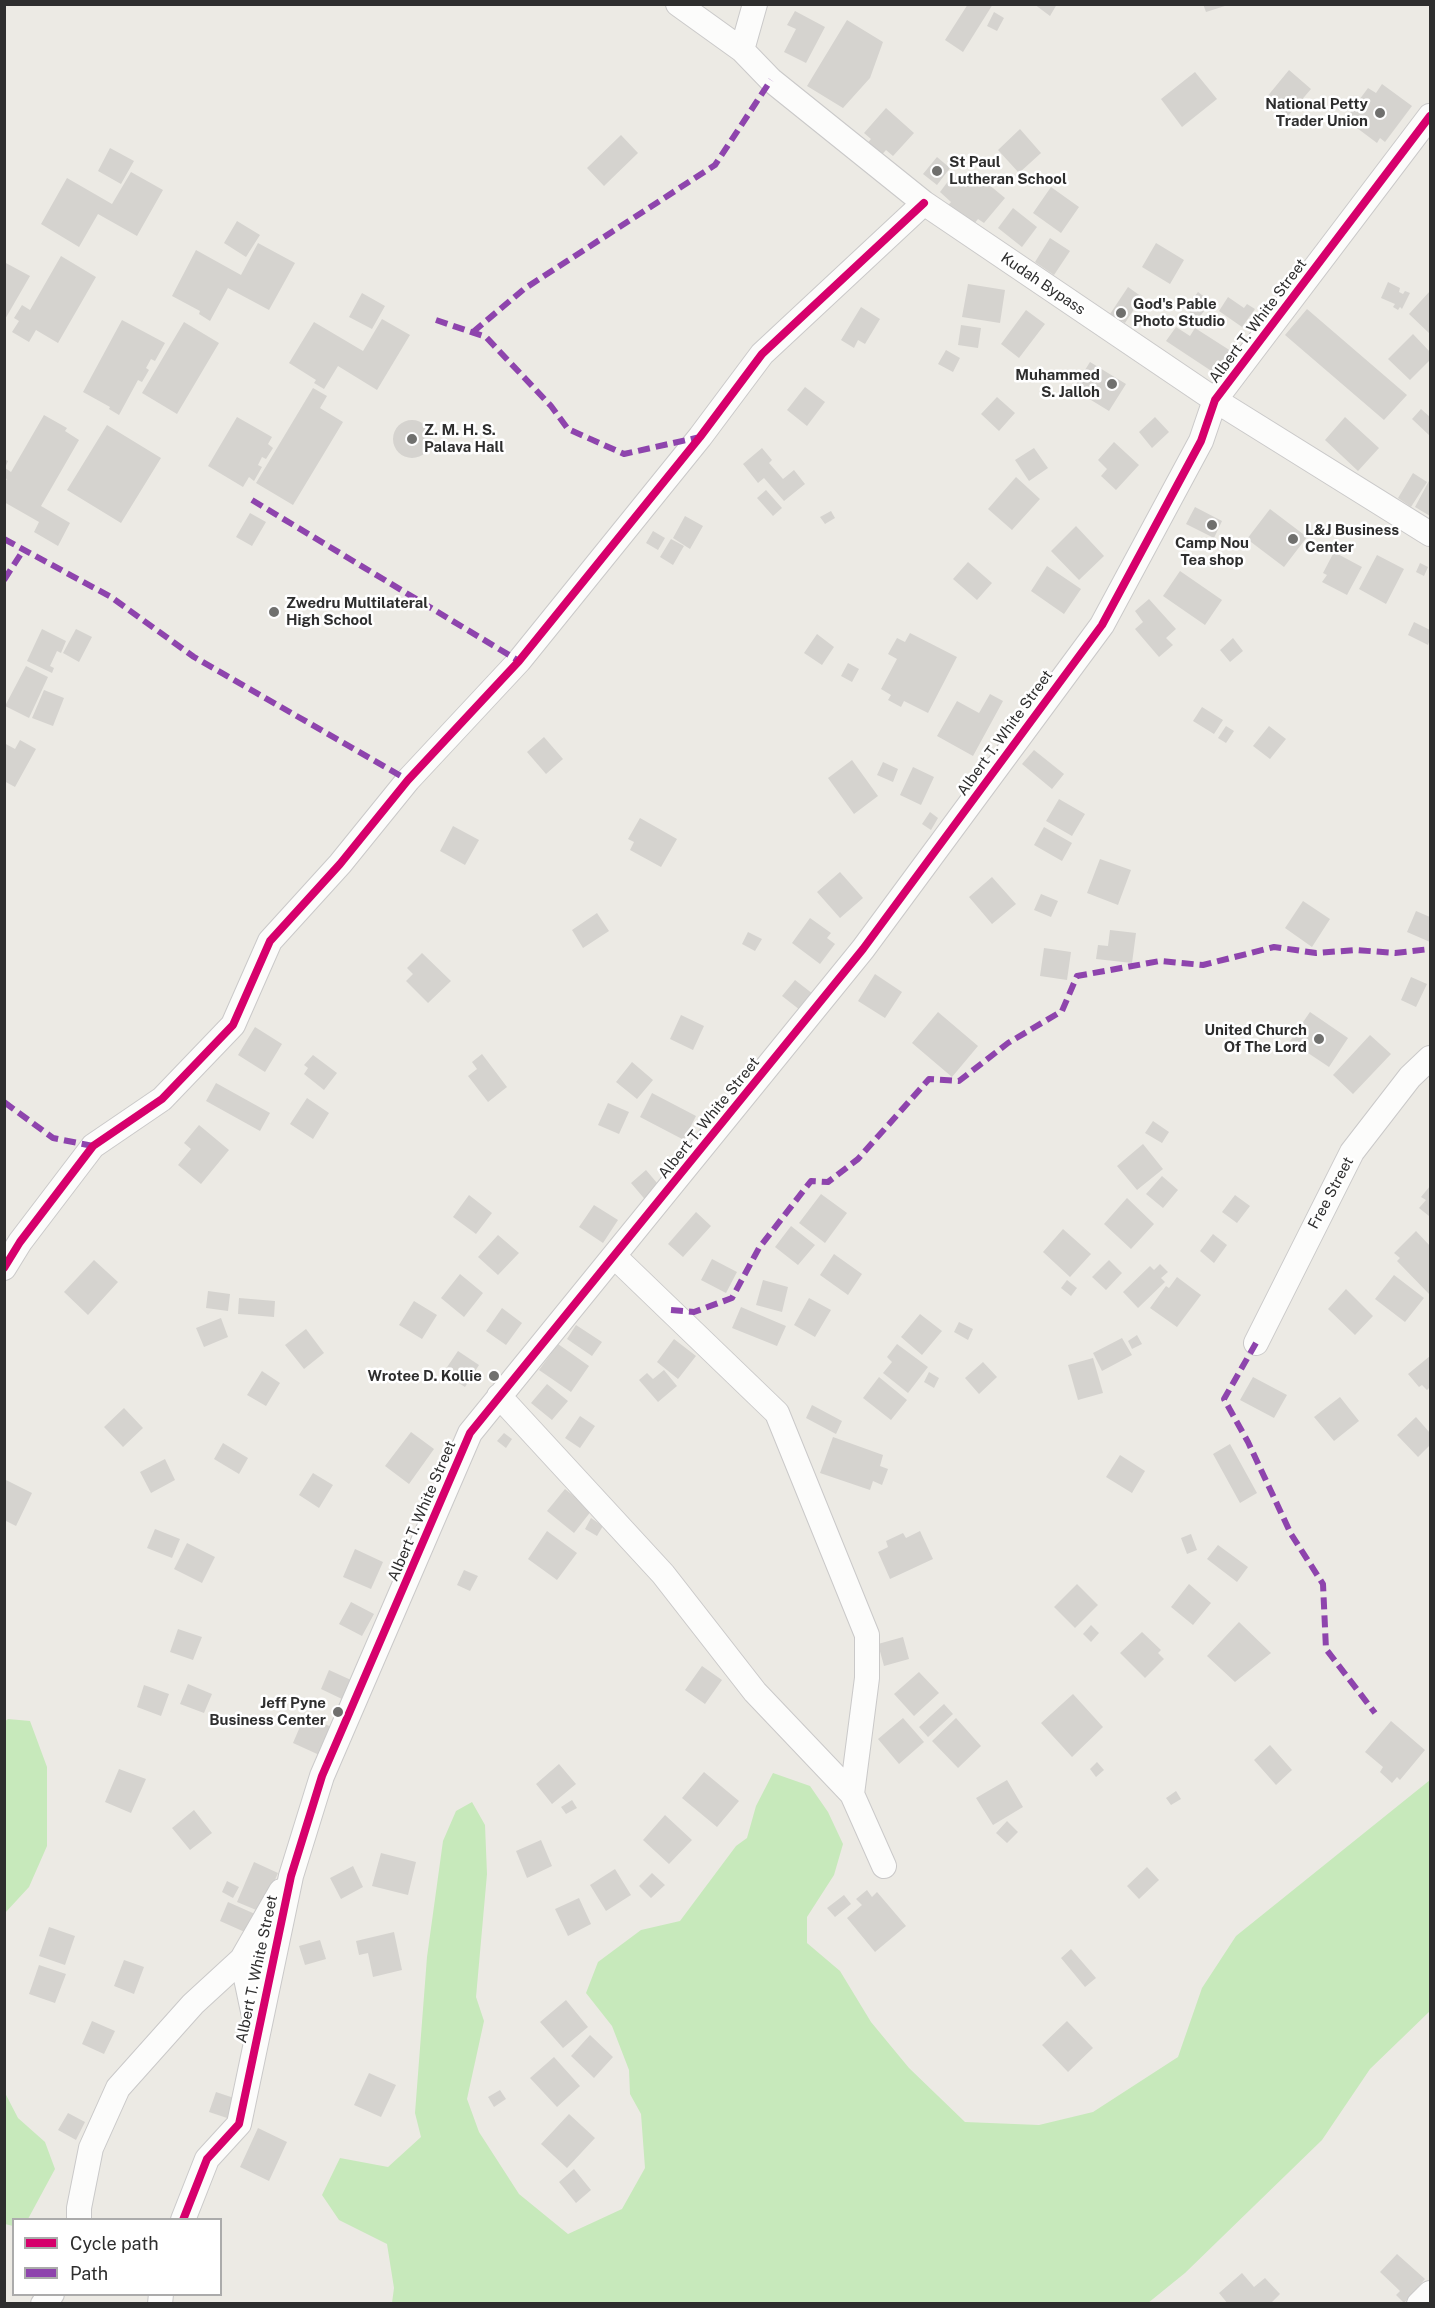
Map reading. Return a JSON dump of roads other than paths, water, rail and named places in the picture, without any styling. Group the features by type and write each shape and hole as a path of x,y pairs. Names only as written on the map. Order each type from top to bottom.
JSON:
{"street":[{"name":"Kudah Bypass","path":"678,4 742,50 771,80 924,203 1215,400 1431,534"},
{"path":"683,4 696,12 713,4"},
{"path":"742,50 755,4"},
{"name":"Albert T. White Street","path":"184,2218 207,2159 239,2124 291,1876 322,1776 470,1433 863,949 1102,625 1201,441 1215,400 1431,116"},
{"path":"4,1268 20,1242 93,1146 162,1099 233,1025 270,941 340,864 408,780 519,661 700,437 762,354 924,203"},
{"name":"Free Street","path":"1256,1343 1352,1152 1410,1077 1431,1059"},
{"path":"614,1256 777,1413 867,1635 867,1678 852,1794"},
{"path":"499,1396 663,1574 755,1692 852,1794 884,1866"},
{"path":"79,2218 91,2148 118,2088 193,2004 242,1959 291,1876"},
{"path":"242,1959 257,2031"},
{"path":"1419,2304 1431,2293"}],"place":[{"name":"National Petty Trader Union","path":"1380,113"},
{"name":"St Paul Lutheran School","path":"937,171"},
{"name":"God's Pable Photo Studio","path":"1121,313"},
{"name":"Muhammed S. Jalloh","path":"1112,384"},
{"name":"Z. M. H. S. Palava Hall","path":"412,439"},
{"name":"Camp Nou Tea shop","path":"1212,525"},
{"name":"L&J Business Center","path":"1293,539"},
{"name":"Zwedru Multilateral High School","path":"274,612"},
{"name":"United Church Of The Lord","path":"1319,1039"},
{"name":"Wrotee D. Kollie","path":"494,1376"},
{"name":"Jeff Pyne Business Center","path":"338,1712"}]}
